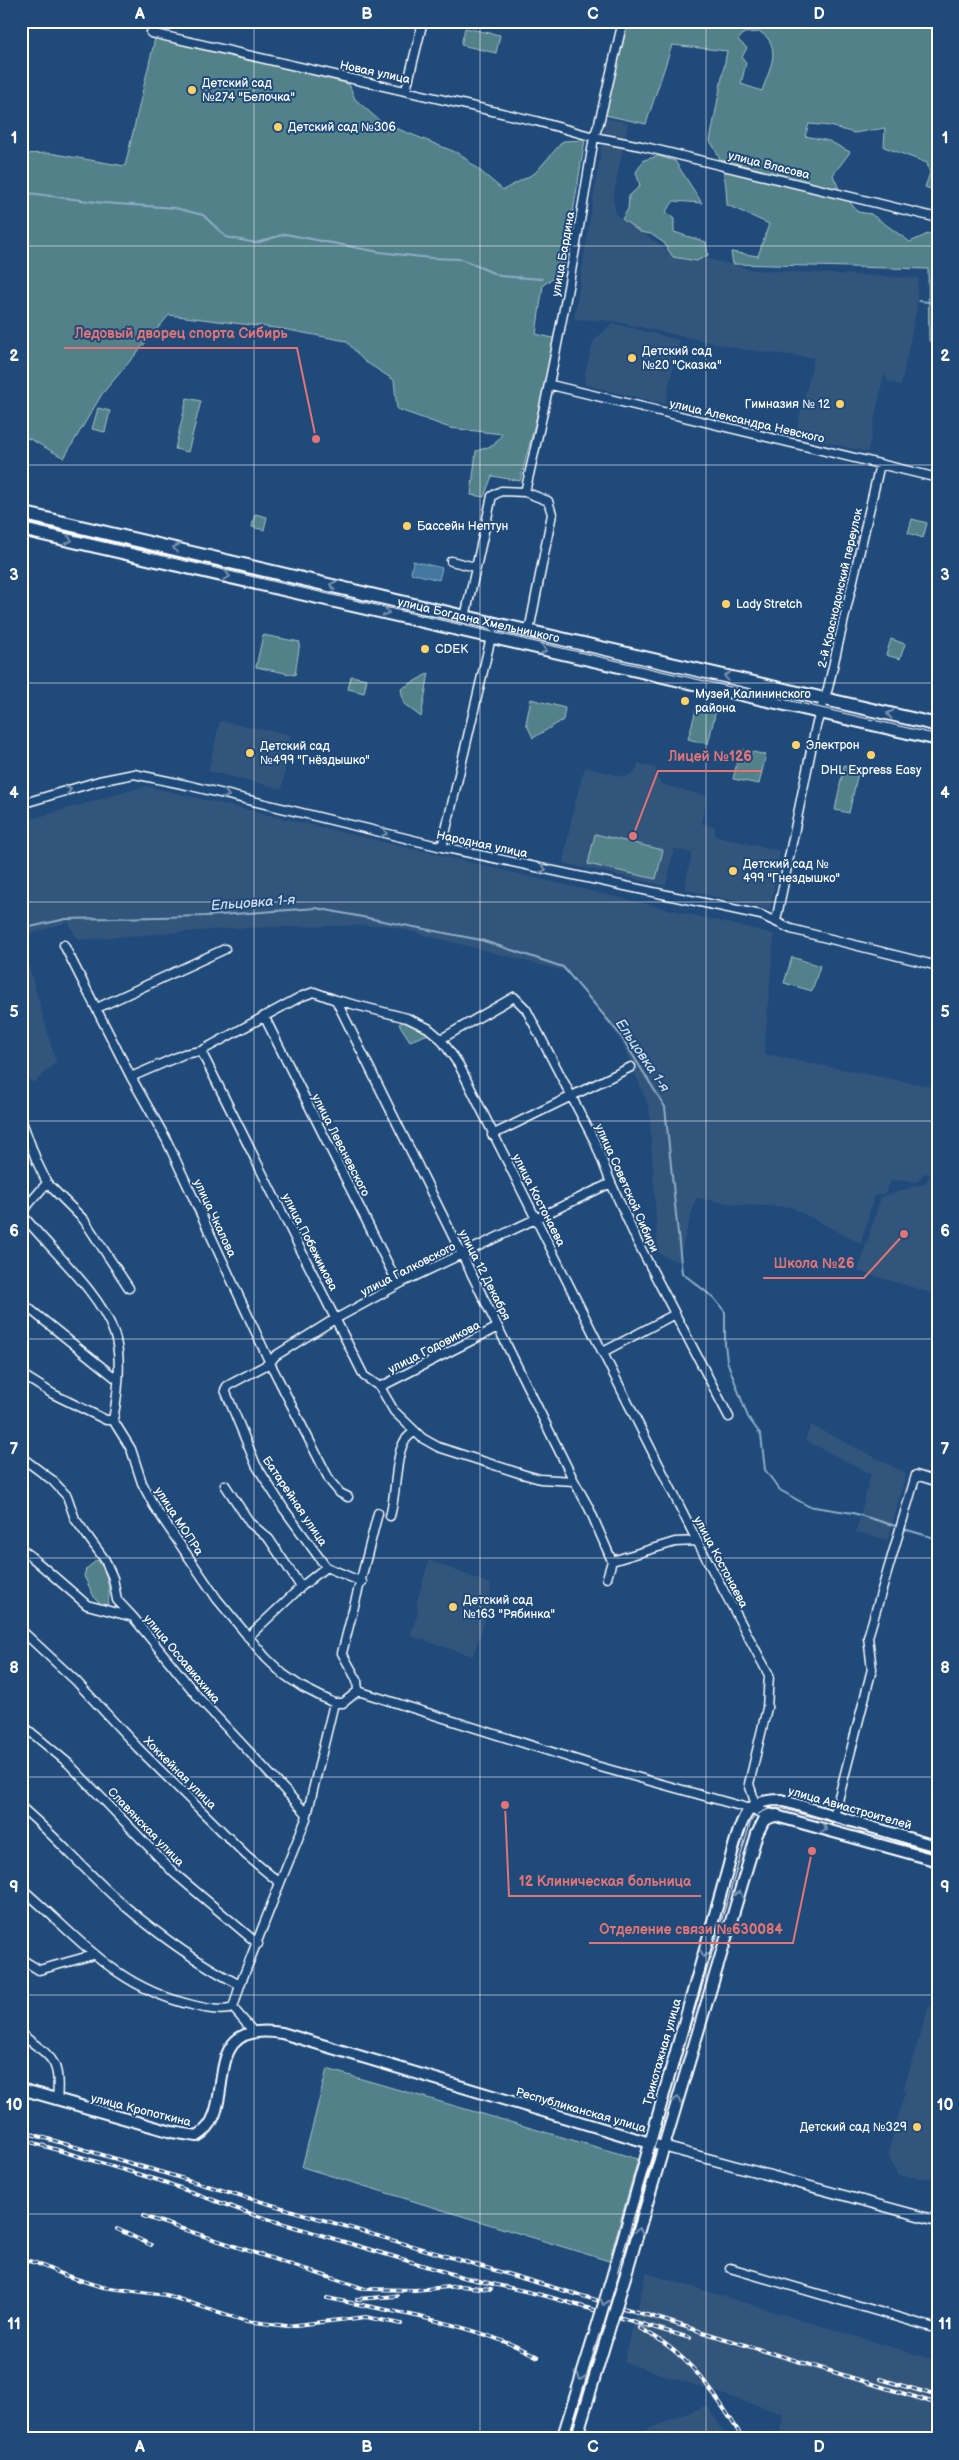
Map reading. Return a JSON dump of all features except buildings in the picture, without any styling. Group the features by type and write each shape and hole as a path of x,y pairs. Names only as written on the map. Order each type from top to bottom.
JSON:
{"highway":[{"name":"улица Богдана Хмельницкого","path":"21,513 494,624 938,725"},
{"name":"улица Богдана Хмельницкого","path":"21,529 354,604 491,638 938,740"}],"main road":[{"name":"улица Авиастроителей","path":"753,1807 770,1800 781,1800 938,1846"},
{"path":"782,1817 786,1805 793,1804"},
{"path":"753,1807 938,1862"},
{"name":"Трикотажная улица","path":"562,2439 613,2274 742,1824 753,1807"},
{"path":"576,2439 708,1993 759,1828 764,1820 782,1817"},
{"path":"693,1991 701,1985 706,1987 708,1993"},
{"name":"Республиканская улица","path":"252,2030 282,2033 373,2062 650,2143"},
{"name":"улица Кропоткина","path":"21,2089 172,2132 197,2136 209,2126 214,2115 232,2044 242,2035 252,2030"}],"street":[{"name":"Новая улица","path":"153,21 151,33 406,90 594,137"},
{"path":"406,90 422,21"},
{"name":"улица Бардина","path":"525,492 551,385 594,137 623,21"},
{"name":"улица Власова","path":"594,137 641,146 938,218"},
{"name":"улица Александра Невского","path":"551,385 938,478"},
{"name":"2-й Краснодонский переулок","path":"776,921 794,827 880,464"},
{"path":"465,617 492,496 501,490 525,492 548,501 552,514 529,631"},
{"path":"451,561 475,567"},
{"path":"442,847 494,624"},
{"name":"Народная улица","path":"21,804 99,780 134,774 187,785 442,847 761,915 800,932 938,966"},
{"name":"улица Чкалова","path":"64,946 131,1077 166,1139 270,1363 330,1481 340,1493 348,1497"},
{"path":"97,1008 225,949"},
{"name":"улица Костонаева","path":"131,1077 184,1054 201,1051 300,997 314,992 336,1000 407,1018 428,1028 441,1039 459,1065 492,1135 536,1218 697,1541 769,1675 767,1708 749,1784 753,1807"},
{"name":"улица Советской Сибири","path":"441,1039 514,997 526,1009 595,1142 637,1241 729,1416"},
{"name":"улица 12 Декабря","path":"336,1000 574,1481 590,1508 612,1561"},
{"name":"улица Леваневского","path":"264,1016 398,1284"},
{"name":"улица Побежимова","path":"201,1051 364,1376 380,1387 394,1411 422,1438 460,1455 540,1479 574,1481"},
{"path":"492,1135 631,1067"},
{"path":"21,1119 47,1183 84,1220 128,1288"},
{"path":"21,1374 53,1394 106,1420 113,1420 118,1380 118,1353 114,1334 106,1316 56,1251 21,1213 47,1183"},
{"name":"улица Галковского","path":"225,1390 227,1386 270,1363 275,1356 336,1318 398,1284 611,1183"},
{"path":"21,1302 118,1380"},
{"path":"603,1352 675,1314"},
{"name":"улица Годовикова","path":"380,1387 498,1326"},
{"name":"Батарейная улица","path":"225,1390 256,1465 284,1510 326,1567"},
{"name":"улица МОПРа","path":"113,1420 131,1449 142,1483 154,1506 218,1599 248,1637 283,1674 302,1687 334,1703"},
{"path":"390,1516 400,1453 404,1442 415,1431"},
{"path":"21,1457 52,1480 67,1496 75,1519 105,1560 113,1578 117,1600 133,1617"},
{"path":"834,1816 872,1669 868,1637 916,1475 938,1482"},
{"path":"225,1485 250,1523 269,1539 301,1587"},
{"path":"358,1691 357,1680 342,1653 362,1582 378,1512"},
{"path":"607,1578 612,1561 675,1542 697,1541"},
{"name":"улица Осоавиахима","path":"21,1548 87,1605 133,1617 199,1698 307,1814"},
{"path":"248,1637 301,1587 326,1567 362,1582"},
{"path":"109,1612 117,1600"},
{"name":"Хоккейная улица","path":"21,1630 76,1681 138,1748 246,1855 280,1882"},
{"path":"252,2030 233,2008 236,1983 258,1944 307,1814 334,1703 343,1703 358,1691"},
{"path":"358,1691 593,1765 753,1807"},
{"name":"Славянская улица","path":"21,1724 68,1763 174,1872 258,1944"},
{"path":"21,1807 54,1835 125,1906 156,1931 236,1983"},
{"path":"21,1888 93,1955 138,1985 160,1996 217,2009 233,2008"},
{"path":"21,1959 39,1970 93,1955"},
{"path":"21,2034 51,2057 56,2064 59,2082 57,2100"},
{"name":"Республиканская улица","path":"650,2143 938,2221"},
{"path":"730,2268 938,2329"}],"shaded area":[{"path":"606,118 628,123 613,198 616,215 666,249 754,270 918,278 917,306 901,386 888,381 884,374 868,452 795,435 814,358 740,349 613,321 574,319"},
{"name":"Детский сад №20 \"Сказка\"","path":"612,323 679,340 665,404 585,385 585,373 593,342"},
{"path":"413,561 442,568 439,580 411,573"},
{"name":"Детский сад №499 \"Гнёздышко\"","path":"220,721 291,735 282,789 208,771"},
{"path":"638,763 656,768 656,776 661,784 707,796 701,823 715,827 715,836 780,851 770,910 684,889 692,853 674,849 666,886 563,863 575,801 585,767 625,777 636,771"},
{"path":"146,786 774,934 764,1054 938,1088 938,1295 858,1271 881,1197 926,1183 930,1174 924,1173 917,1182 892,1180 885,1193 874,1196 861,1244 791,1207 739,1205 696,1198 678,1262 658,1253 649,1107 622,1043 572,973 386,925 236,928 78,940 68,922 21,937 21,822"},
{"path":"21,939 56,1062 34,1083 21,1074"},
{"path":"811,1425 906,1473 888,1540 856,1532 871,1474 805,1440"},
{"name":"Детский сад №163 \"Рябинка\"","path":"429,1560 490,1584 491,1602 473,1656 410,1636 418,1613 417,1601"},
{"name":"Детский сад №329","path":"929,2006 938,2009 938,2179 898,2176 888,2154 905,2091 903,2090"},
{"path":"646,2273 938,2361 938,2439 780,2439 783,2414 624,2362"},
{"path":"707,2405 727,2439 624,2439"}],"green space":[{"path":"626,21 938,21 938,192 925,187 930,173 927,163 884,147 885,128 854,133 830,126 809,124 805,136 829,141 850,152 833,175 839,189 858,212 871,214 910,242 930,233 938,233 938,343 929,341 928,269 733,264 731,252 758,256 769,224 727,205 723,172 718,156 710,141 727,51 672,45 646,124 605,115","holes":["760,32 767,38 773,52 762,91 741,84 746,63 742,57 747,48 738,40 744,33"]},
{"path":"465,28 500,35 496,53 461,45"},
{"path":"156,34 349,84 355,99 381,122 460,154 503,190 535,173 563,141 585,140 563,272 543,285 536,334 557,339 520,481 492,476 484,497 471,495 476,451 494,445 502,434 450,428 397,409 394,380 364,361 346,341 283,329 169,315 102,394 64,458 30,439 21,437 21,154 49,153 125,166"},
{"path":"658,156 675,161 702,203 674,201 666,211 674,219 674,232 706,242 708,255 697,261 673,257 664,243 651,234 640,232 622,219 628,209 629,196 640,186 636,172 644,160"},
{"path":"187,398 201,401 188,452 175,449"},
{"path":"98,408 110,411 105,432 92,429"},
{"path":"255,514 267,517 264,530 252,527"},
{"path":"912,519 927,523 923,538 908,533"},
{"path":"263,635 300,642 295,675 256,667"},
{"path":"891,639 905,644 900,659 886,655"},
{"path":"429,673 421,717 404,704 401,689"},
{"path":"351,676 367,679 364,693 348,689"},
{"path":"531,699 565,708 563,720 533,738 526,723"},
{"path":"697,706 716,710 708,744 688,739"},
{"path":"740,749 766,755 759,784 733,779"},
{"path":"844,765 859,768 849,813 835,810"},
{"path":"595,834 663,850 656,879 588,864"},
{"path":"792,957 820,966 812,991 784,983"},
{"path":"405,1020 431,1033 410,1041 399,1024"},
{"path":"97,1560 104,1570 108,1583 109,1597 106,1608 95,1599 84,1576 86,1569"},
{"path":"327,2069 638,2159 609,2261 302,2167"}],"waterway":[{"path":"21,192 103,203 175,208 203,215 226,237 256,243 285,234 379,252 430,258 461,259 500,276 542,279"},
{"path":"919,301 938,303"},
{"name":"Ельцовка 1-я","path":"21,929 66,919 206,916 316,908 481,940 563,967 619,1033 665,1107 682,1273 714,1298 725,1312 727,1361 748,1417 761,1435 765,1470 780,1490 808,1506 853,1513 899,1527"},
{"name":"Ельцовка 1-я","path":"904,1529 938,1539"}],"tram line":[{"path":"21,523 938,735"},
{"path":"568,2439 751,1821 758,1814 766,1810 784,1809 938,1852"}],"railway":[{"path":"21,2131 647,2315 938,2404"},
{"path":"21,2139 161,2181 254,2215 462,2277 546,2296 690,2338"},
{"path":"143,2216 365,2289 414,2290 460,2286 491,2289"},
{"path":"117,2229 151,2245"},
{"path":"21,2259 102,2287 166,2295 246,2321 287,2326 366,2317 401,2324"},
{"path":"357,2299 397,2296"},
{"path":"327,2298 435,2320 489,2336 538,2357"},
{"path":"639,2328 672,2349 686,2362 711,2390 743,2439"},
{"path":"880,2379 938,2396"}],"place":[{"name":"Детский сад №274 \"Белочка\"","path":"192,90"},
{"name":"Детский сад №306","path":"278,127"},
{"name":"Детский сад №20 \"Сказка\"","path":"632,358"},
{"name":"Гимназия № 12","path":"840,404"},
{"name":"Ледовый дворец спорта Сибирь","path":"316,439"},
{"name":"Бассейн Нептун","path":"407,526"},
{"name":"Lady Stretch","path":"726,604"},
{"name":"CDEK","path":"425,649"},
{"name":"Музей Калининского района","path":"685,701"},
{"name":"Электрон","path":"796,745"},
{"name":"Детский сад №499 \"Гнёздышко\"","path":"250,753"},
{"name":"DHL Express Easy","path":"871,755"},
{"name":"Лицей №126","path":"633,836"},
{"name":"Детский сад № 499 \"Гнездышко\"","path":"733,871"},
{"name":"Школа №26","path":"904,1234"},
{"name":"Детский сад №163 \"Рябинка\"","path":"453,1607"},
{"name":"12 Клиническая больница","path":"505,1805"},
{"name":"Отделение связи №630084","path":"812,1851"},
{"name":"Детский сад №329","path":"917,2127"}]}
